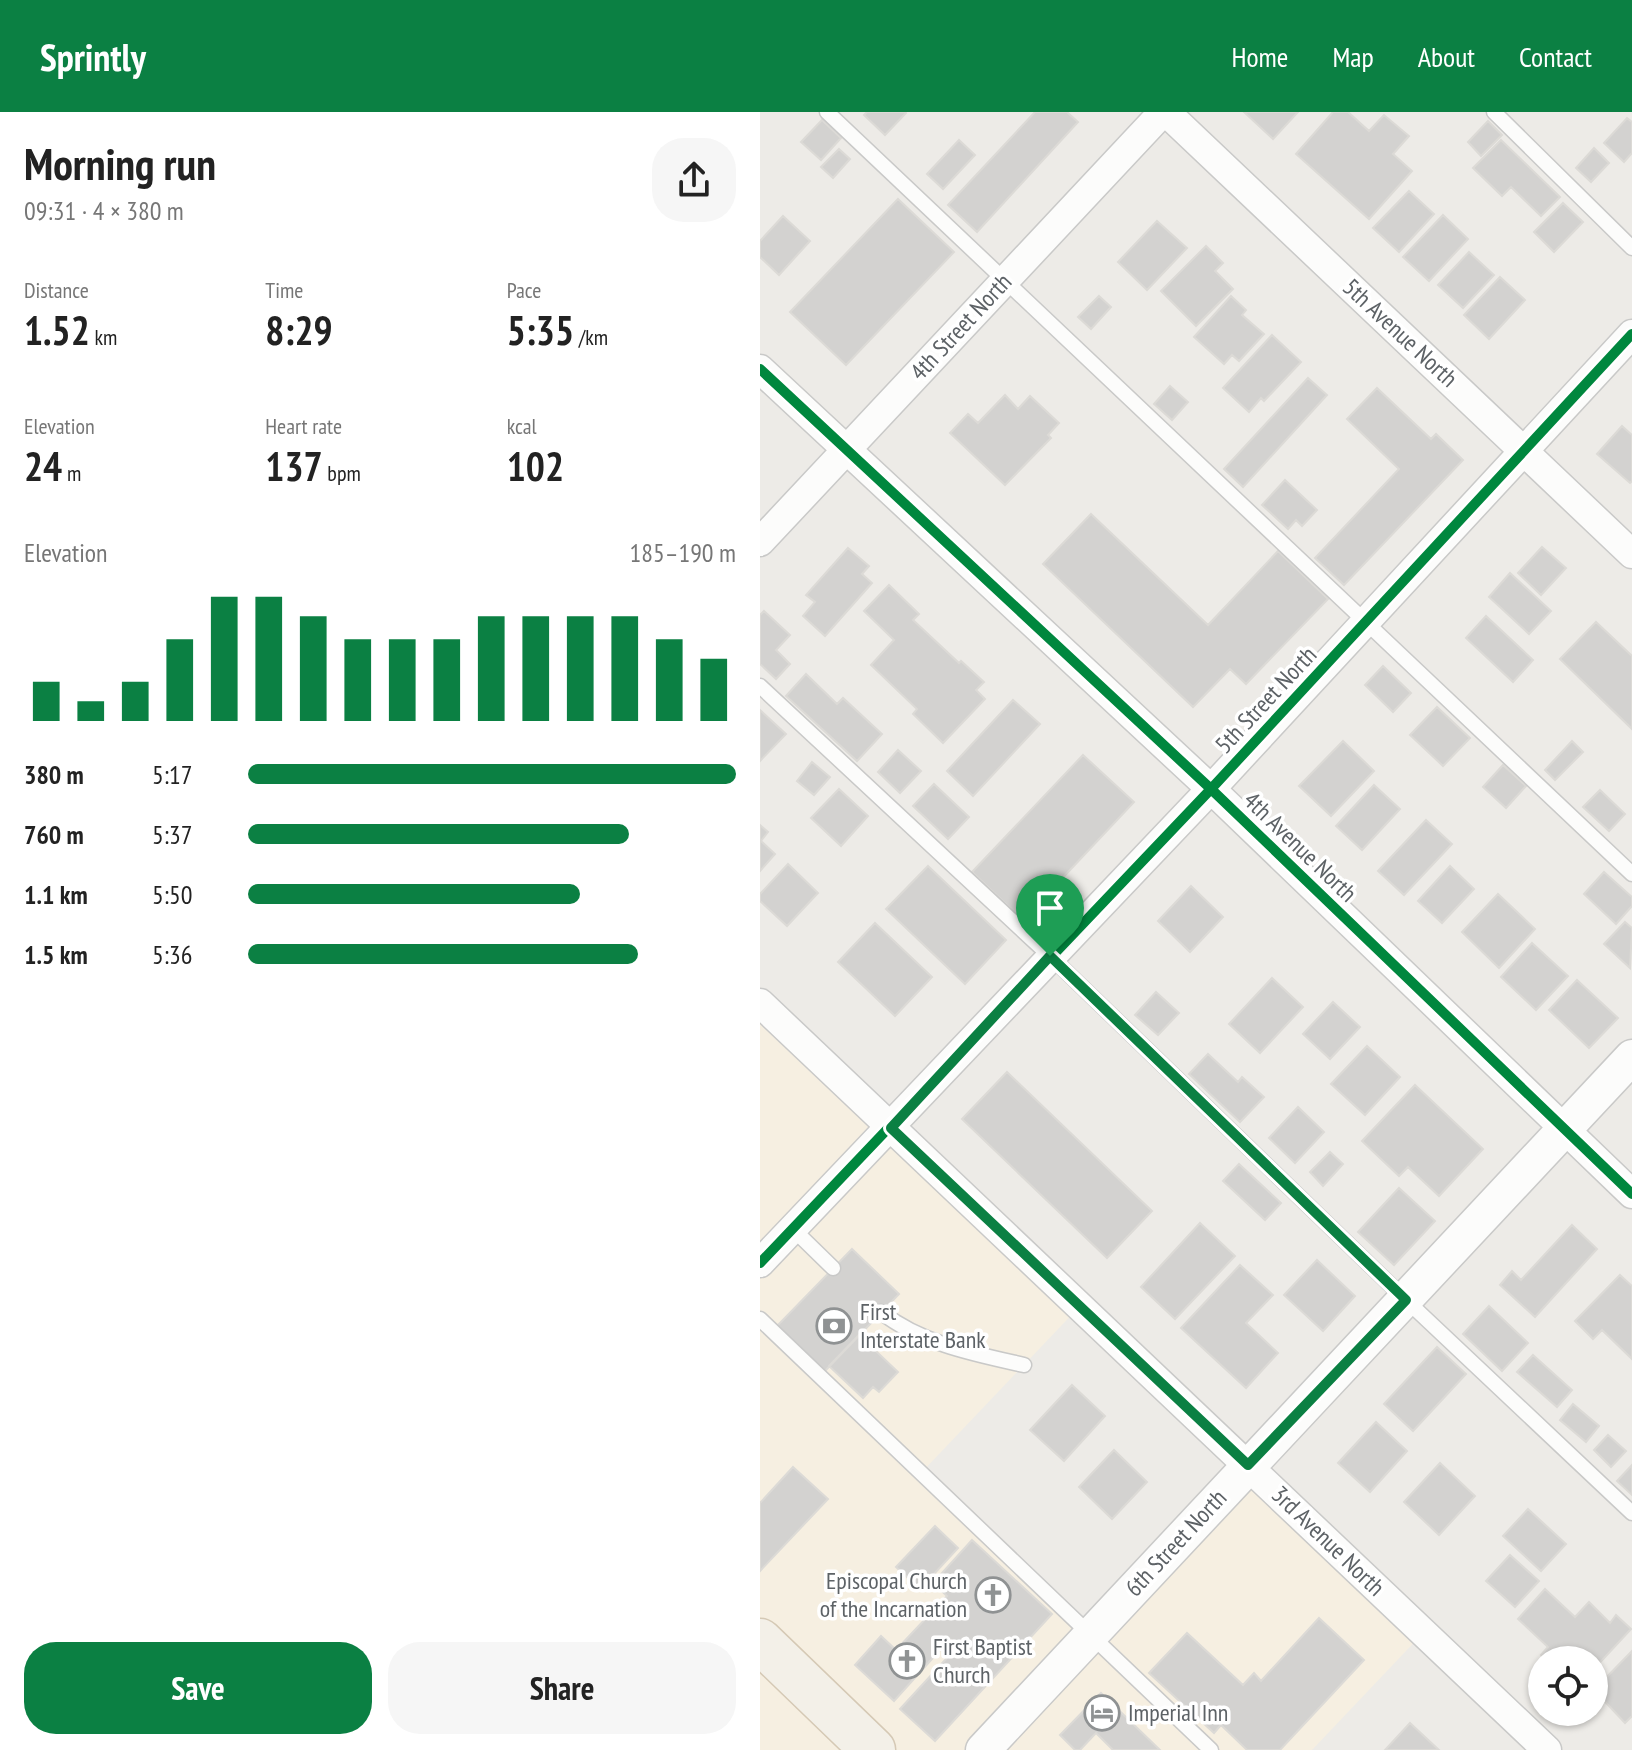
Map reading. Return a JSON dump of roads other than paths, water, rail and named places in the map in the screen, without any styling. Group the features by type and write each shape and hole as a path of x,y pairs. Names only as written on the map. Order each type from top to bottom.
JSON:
{"main road":[{"path":"760,1641 873,1750"}],"street":[{"name":"4th Street North","path":"760,542 1164,112"},
{"name":"5th Avenue North","path":"1164,112 1632,554"},
{"name":"5th Street North","path":"760,1263 1211,789 1632,334"},
{"name":"4th Avenue North","path":"760,369 1211,789 1632,1194"},
{"name":"3rd Avenue North","path":"760,1003 1547,1750"},
{"name":"6th Street North","path":"983,1750 1632,1057"}],"lane":[{"path":"827,112 1632,874"},
{"path":"1494,112 1632,248"},
{"path":"760,686 1050,956 1632,1513"},
{"path":"793,1229 833,1268"},
{"path":"881,1312 902,1328 969,1352 1024,1365"},
{"path":"760,1319 1211,1750"}],"place":[{"name":"First Interstate Bank","path":"834,1326"},
{"name":"Episcopal Church of the Incarnation","path":"993,1595"},
{"name":"First Baptist Church","path":"907,1661"},
{"name":"Imperial Inn","path":"1102,1713"}]}
